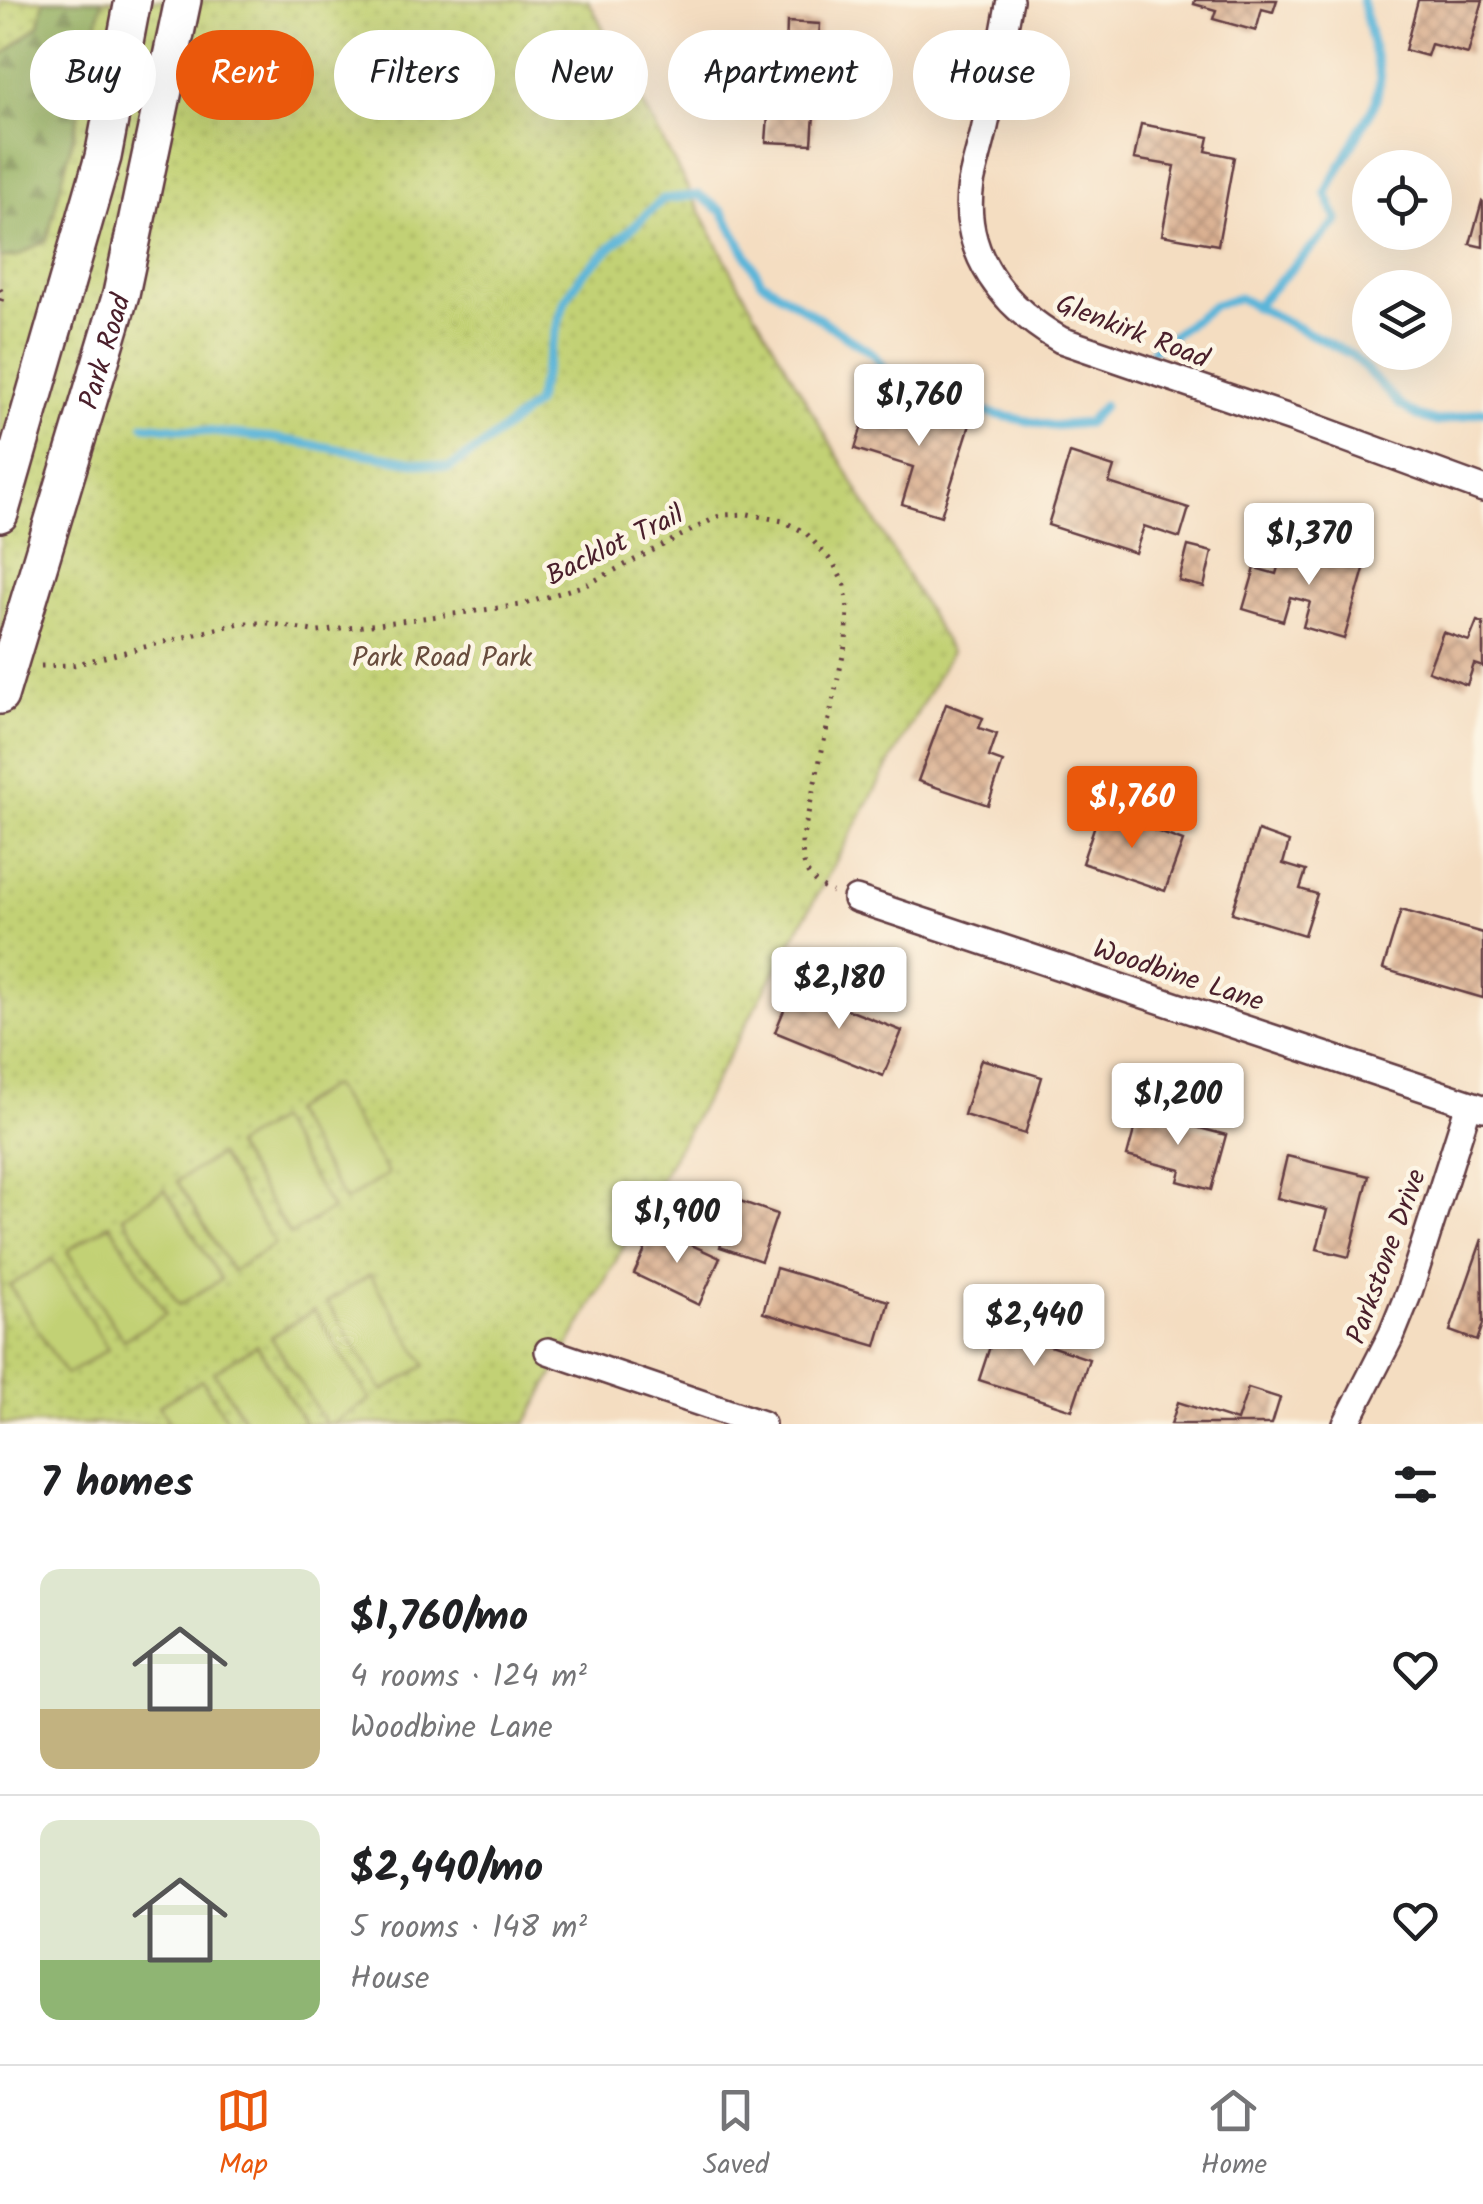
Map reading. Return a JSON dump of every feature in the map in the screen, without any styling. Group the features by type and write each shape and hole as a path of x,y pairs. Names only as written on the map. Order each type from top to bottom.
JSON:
{"main road":[{"name":"Park Road","path":"0,514 103,157 133,0"},
{"name":"Park Road","path":"0,696 120,294 183,0"}],"street":[{"name":"Glenkirk Road","path":"1010,0 971,184 970,218 977,252 1007,300 1036,326 1062,340 1483,488"},
{"name":"Woodbine Lane","path":"856,899 1476,1106"},
{"name":"Parkstone Drive","path":"1346,1424 1392,1334 1476,1106"},
{"path":"548,1352 762,1424"}],"path":[{"path":"0,289 0,304"},
{"name":"Backlot Trail","path":"30,663 60,667 240,622 267,622 318,632 538,602 588,584 721,516 748,514 783,521 806,533 826,554 848,599 846,642 802,852 806,872 815,884 856,899"}],"green space":[{"name":"Park Road Park","path":"0,0 588,0 604,30 515,30 515,120 648,120 648,113 737,281 951,652 526,1424 0,1424"},
{"path":"44,0 102,0 96,30 33,30 39,25"},
{"path":"30,32 30,120 77,120 47,240 16,257 0,257 0,57"},
{"path":"332,1085 388,1174 345,1201 290,1111"},
{"path":"277,1120 332,1209 290,1235 234,1146"},
{"path":"219,1155 275,1244 232,1271 177,1181"},
{"path":"165,1189 221,1279 179,1305 123,1216"},
{"path":"110,1224 166,1314 123,1340 67,1251"},
{"path":"52,1259 108,1349 66,1375 10,1286"},
{"path":"370,1275 426,1365 383,1391 327,1302"},
{"path":"314,1310 370,1400 331,1424 326,1424 271,1337"},
{"path":"257,1345 305,1424 247,1424 214,1372"},
{"path":"202,1380 230,1424 170,1424 159,1406"}],"building":[{"path":"1195,0 1277,0 1273,12 1262,9 1256,31 1213,19 1216,10 1194,4"},
{"path":"1418,0 1483,0 1468,54 1431,44 1427,56 1405,50"},
{"path":"787,22 820,24 820,30 787,30"},
{"path":"768,120 814,120 812,144 766,142"},
{"path":"1141,124 1209,137 1206,151 1234,157 1218,245 1162,235 1175,166 1134,159"},
{"path":"1483,202 1483,247 1470,244"},
{"path":"869,402 928,420 933,403 973,415 941,516 902,504 913,467 855,449"},
{"path":"1070,453 1114,467 1109,483 1189,508 1180,538 1144,526 1135,553 1048,525"},
{"path":"1286,539 1366,562 1344,639 1303,627 1310,602 1290,597 1283,621 1243,609 1255,568 1276,574"},
{"path":"1188,546 1212,552 1204,587 1179,581"},
{"path":"1477,621 1483,623 1483,667 1474,664 1467,685 1428,671 1443,632 1469,641"},
{"path":"946,704 983,718 979,728 997,734 989,757 1003,762 988,805 918,781"},
{"path":"1100,810 1183,841 1165,891 1082,863"},
{"path":"1258,831 1289,842 1283,864 1306,871 1300,889 1317,894 1304,935 1232,913"},
{"path":"1401,910 1483,933 1483,998 1383,969"},
{"path":"793,988 902,1031 883,1076 775,1032"},
{"path":"981,1059 1042,1077 1025,1134 964,1115"},
{"path":"1139,1112 1226,1135 1211,1190 1178,1181 1181,1170 1127,1156"},
{"path":"1287,1156 1369,1176 1349,1257 1317,1249 1327,1210 1277,1198"},
{"path":"737,1200 777,1214 761,1261 720,1247"},
{"path":"655,1228 720,1258 699,1305 634,1274"},
{"path":"1482,1239 1483,1324 1477,1341 1450,1331"},
{"path":"776,1268 889,1301 876,1346 763,1313"},
{"path":"996,1328 1089,1359 1072,1410 979,1380"},
{"path":"1248,1388 1280,1398 1272,1424 1171,1424 1178,1402 1237,1421"}],"waterway":[{"path":"1254,307 1338,221 1326,193 1376,101 1380,77 1362,0"},
{"path":"144,425 273,438 449,468 535,404 565,300 582,274 663,199 699,195 723,212 761,281 872,353 896,382 950,405 1052,426 1087,423 1103,406"},
{"path":"1153,350 1214,305 1239,298 1352,355 1400,405 1418,416 1437,422 1483,411"}]}
